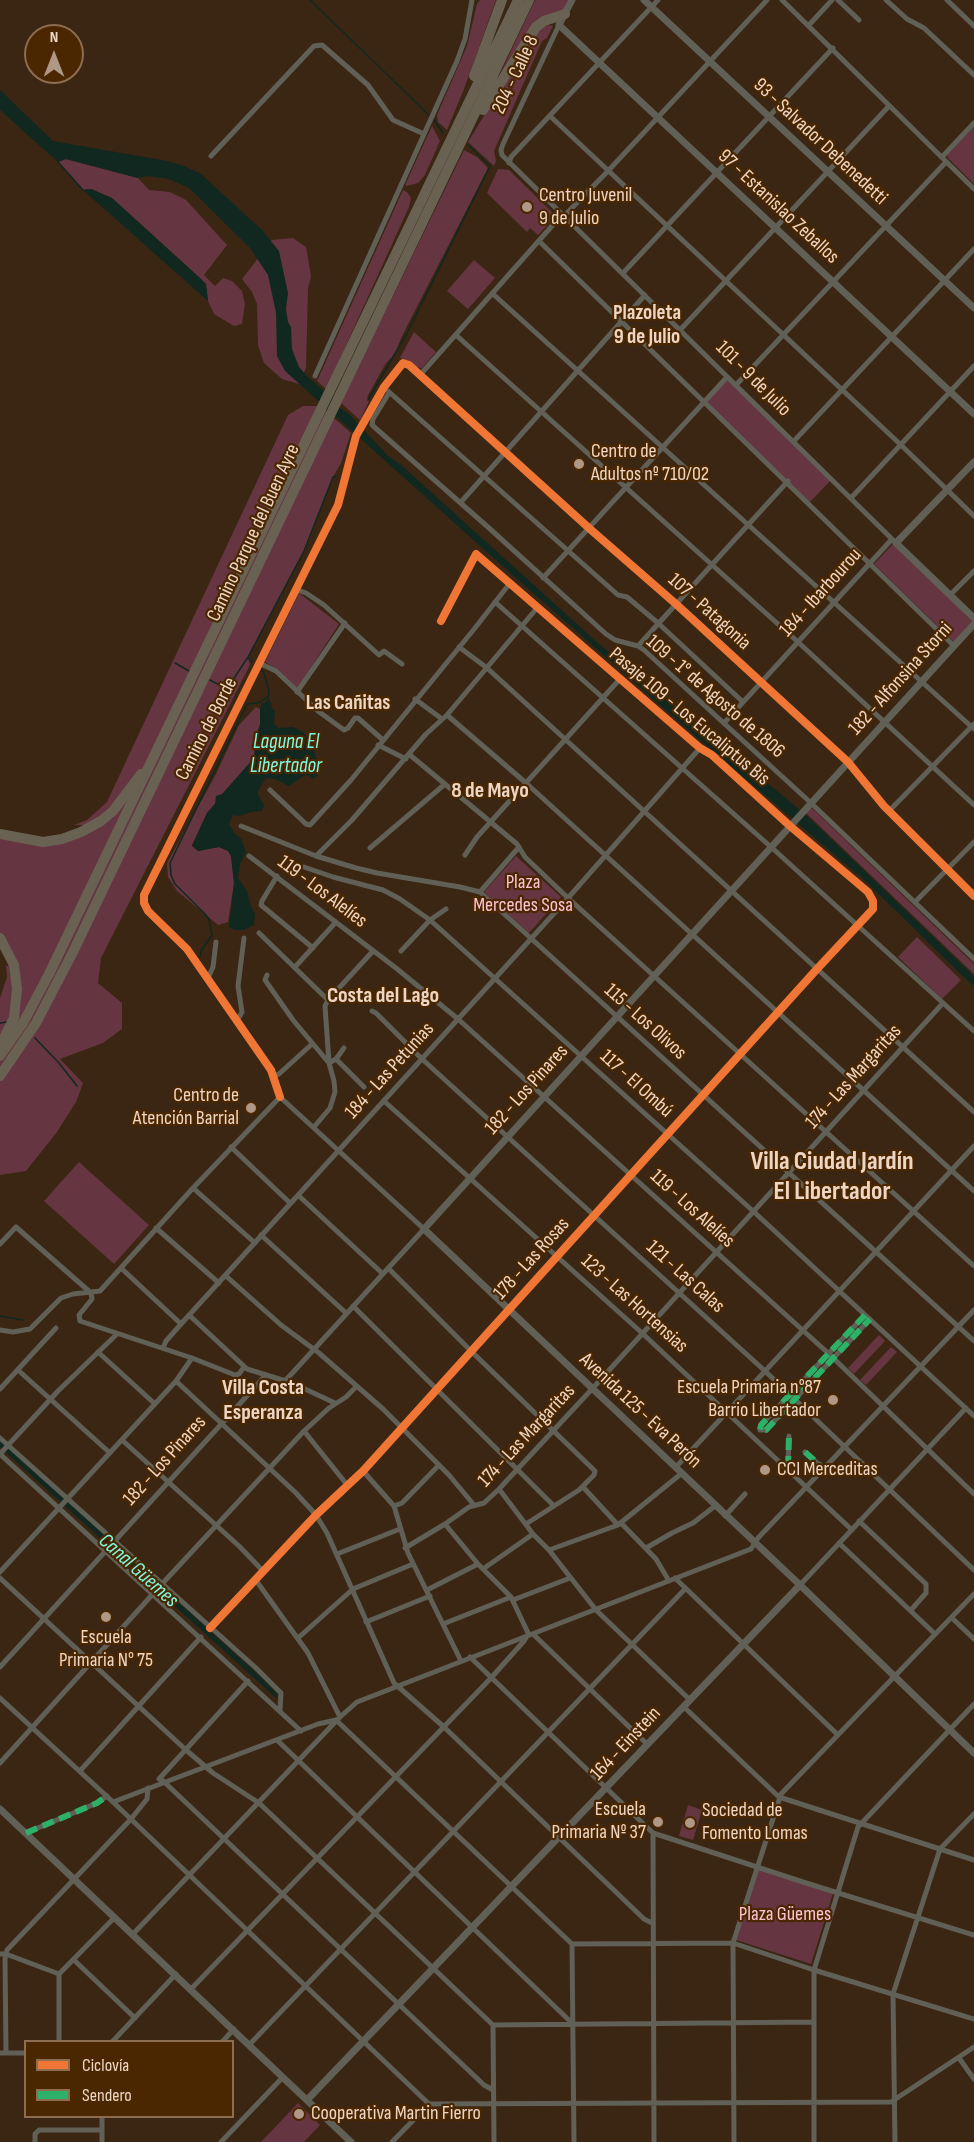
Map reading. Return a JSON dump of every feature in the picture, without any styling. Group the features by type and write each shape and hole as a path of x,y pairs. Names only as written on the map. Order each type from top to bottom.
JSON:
{"highway":[{"path":"455,130 502,0"},
{"name":"Camino Parque del Buen Ayre","path":"334,396 455,130 518,0"},
{"name":"Camino Parque del Buen Ayre","path":"0,1056 22,1023 49,974 325,413 462,141 529,0"},
{"path":"462,141 536,27 565,14"},
{"path":"548,20 558,25"},
{"name":"Camino Parque del Buen Ayre","path":"0,1076 36,1023 72,954 325,413"},
{"path":"0,834 32,841 49,841 68,837 93,825 121,802 161,745"},
{"path":"0,938 14,965 17,989 12,1022 0,1046"}],"street":[{"path":"315,376 462,48 472,0"},
{"name":"204 - Calle 8","path":"509,163 501,150 558,25 572,0"},
{"name":"93 - Salvador Debenedetti","path":"644,0 974,308"},
{"path":"509,163 511,157 658,0"},
{"path":"420,375 559,218 608,171 767,0"},
{"path":"782,0 974,189"},
{"path":"809,25 832,0"},
{"path":"838,0 859,21"},
{"path":"886,0 907,19 924,28 974,75"},
{"path":"947,0 974,26"},
{"name":"97 - Estanislao Zeballos","path":"558,25 974,414"},
{"path":"211,156 314,46 322,45 368,85 393,120 424,134"},
{"path":"623,273 833,48"},
{"path":"680,330 889,106"},
{"path":"550,116 974,516"},
{"path":"736,385 886,226 974,123"},
{"name":"101 - 9 de Julio","path":"509,163 974,618"},
{"path":"539,241 954,646"},
{"path":"794,441 974,249"},
{"path":"493,294 973,726 889,811"},
{"path":"460,502 645,295"},
{"path":"456,335 798,642 974,805"},
{"name":"Camino de Borde","path":"280,1097 274,1076 237,1021 183,944 148,911 144,903 144,895 340,500 356,436 398,367 403,363 409,365"},
{"name":"107 - Patagonia","path":"409,365 676,604 848,762 889,811 974,896"},
{"path":"851,498 974,366"},
{"path":"543,578 728,376"},
{"path":"384,387 618,596 627,597 658,623 743,702"},
{"name":"109 - 1° de Agosto de 1806","path":"389,393 371,424 606,634 615,640 638,646 811,803 974,959"},
{"name":"184 - Ibarbourou","path":"724,723 870,563 948,490 974,462"},
{"path":"638,646 788,482"},
{"name":"Pasaje 109 - Los Eucaliptus Bis","path":"441,621 476,554 619,680 792,823 868,892 873,901 873,909"},
{"name":"182 - Alfonsina Storni","path":"950,595 974,571"},
{"path":"270,790 306,824 310,825 351,780 510,583"},
{"path":"296,589 315,598 379,655 384,651 402,664"},
{"path":"495,602 974,1031"},
{"path":"316,856 352,820 444,717 537,608"},
{"path":"297,692 345,623"},
{"name":"182 - Alfonsina Storni","path":"792,823 974,624"},
{"path":"459,647 487,668 974,1112"},
{"path":"259,663 276,671 323,715 344,730 355,718 358,718 382,740"},
{"path":"465,855 491,821 619,680"},
{"path":"416,699 444,717 526,783 974,1191"},
{"path":"378,745 408,757 491,821 568,898 974,1266"},
{"name":"184 - Las Petunias","path":"163,1348 166,1341 189,1315 606,856 700,748"},
{"path":"370,848 445,784"},
{"name":"182 - Los Pinares","path":"285,1381 792,823"},
{"name":"115 - Los Olivos","path":"241,826 316,856 377,873 437,882 480,892 974,1341"},
{"path":"916,901 974,842"},
{"path":"480,892 519,847"},
{"name":"119 - Los Alelíes","path":"249,856 374,951 458,1019 828,1353 974,1494"},
{"name":"117 - El Ombú","path":"304,867 383,890 430,920 753,1211 974,1416"},
{"path":"277,876 261,905 313,948"},
{"path":"401,951 430,920 446,909"},
{"name":"178 - Las Rosas","path":"210,1628 316,1515 363,1471 873,909"},
{"path":"295,967 336,922"},
{"path":"259,933 328,999"},
{"path":"237,1021 242,1012 238,986 244,938"},
{"path":"208,978 213,967 216,942"},
{"path":"314,1127 330,1108 335,1092 329,1063 325,1006 328,999 374,951"},
{"path":"267,975 265,980 292,1020 329,1063"},
{"name":"174 - Las Margaritas","path":"405,1548 474,1505 484,1503 499,1489 943,1003"},
{"name":"121 - Las Calas","path":"372,1011 790,1394 974,1570"},
{"path":"274,1076 312,1044"},
{"path":"329,1063 336,1059 344,1048"},
{"path":"336,1059 364,1087"},
{"path":"0,1330 19,1332 30,1329 61,1298 100,1290 280,1097"},
{"name":"Avenida 125 - Eva Perón","path":"280,1097 424,1229 974,1753"},
{"name":"123 - Las Hortensias","path":"384,1101 642,1333 852,1530"},
{"path":"675,1467 974,1146"},
{"path":"231,1147 290,1203"},
{"path":"193,1188 255,1243"},
{"path":"298,1195 383,1274"},
{"path":"0,1244 15,1227 91,1293 92,1299 80,1314 78,1318 80,1321 192,1358 235,1376 244,1367"},
{"path":"156,1228 219,1283"},
{"path":"261,1235 346,1313"},
{"path":"121,1268 181,1324"},
{"path":"388,1268 596,1473 583,1487 526,1524"},
{"path":"226,1276 403,1427 474,1505"},
{"path":"353,1306 554,1506"},
{"path":"133,1934 338,1719 361,1700 744,1553 755,1544 758,1538 974,1310"},
{"path":"189,1315 244,1367 285,1381 335,1403"},
{"path":"865,1315 761,1425 760,1430 766,1430 870,1319"},
{"path":"0,1389 56,1328"},
{"path":"3,1451 51,1399 117,1334"},
{"path":"98,1352 155,1404"},
{"path":"0,1572 176,1381 192,1358"},
{"path":"18,1370 110,1453"},
{"name":"182 - Los Pinares","path":"0,1667 266,1376"},
{"path":"176,1381 270,1468 316,1515 337,1554 393,1681 644,1919 652,1923"},
{"path":"0,1764 304,1431 357,1386"},
{"name":"164 - Einstein","path":"307,2100 606,1790 966,1408"},
{"path":"304,1431 348,1486"},
{"path":"788,1468 789,1436"},
{"path":"0,1438 3,1451 63,1503 114,1542 280,1694 280,1710"},
{"path":"122,1440 263,1570"},
{"path":"3,1451 63,1503 106,1550 155,1593 301,1731"},
{"path":"805,1452 824,1469"},
{"path":"394,1506 402,1503 439,1465"},
{"path":"363,1471 394,1506 405,1548 461,1661"},
{"path":"549,1550 619,1524 682,1473"},
{"path":"583,1487 646,1548 672,1580 685,1589 838,1735"},
{"path":"499,1489 596,1610 690,1700"},
{"path":"725,1516 745,1494"},
{"path":"646,1548 693,1523 715,1506"},
{"path":"859,1521 926,1584 926,1593 911,1610"},
{"path":"445,1524 478,1564 512,1598 530,1635 648,1744"},
{"path":"337,1554 400,1529"},
{"path":"483,1569 533,1534"},
{"path":"839,1543 935,1634"},
{"path":"298,1638 353,1590 413,1564"},
{"path":"366,1622 428,1593 478,1564"},
{"path":"0,1578 205,1767 259,1803 493,2025 813,2022"},
{"path":"255,1578 308,1653 338,1719 572,1944 733,1943 974,2019"},
{"path":"444,1624 570,1578"},
{"path":"249,2045 685,1589"},
{"path":"734,2142 733,1943 779,1797 974,1594"},
{"path":"952,1618 974,1639"},
{"path":"191,1989 530,1635"},
{"path":"80,1771 201,1637"},
{"path":"470,1657 652,1833 974,1935"},
{"path":"113,1802 163,1780 186,1750 248,1681"},
{"path":"0,1698 107,1796 429,2104 894,2101 974,2047"},
{"path":"814,2142 814,1970 860,1824 974,1704"},
{"path":"684,1707 779,1797 974,1860"},
{"path":"163,1780 338,1719"},
{"path":"277,1740 573,2024"},
{"path":"163,1780 340,1950 484,2085 493,2090"},
{"path":"24,2053 3,2053 4,1952 131,1819 147,1799 148,1788"},
{"path":"26,1833 97,1803 107,1796"},
{"path":"0,1809 351,2142"},
{"path":"895,2142 893,1994 940,1849 974,1814"},
{"path":"652,1833 654,2142"},
{"path":"59,2040 59,1974 115,1917"},
{"path":"572,1944 574,2142"},
{"path":"4,1952 59,1974"},
{"path":"74,1960 135,2018"},
{"path":"114,2040 176,1974"},
{"path":"493,2025 494,2142"},
{"path":"224,2040 234,2029"},
{"path":"959,2058 974,2079"},
{"path":"221,2142 283,2077"},
{"path":"392,2142 429,2104"},
{"path":"102,2118 102,2142"},
{"path":"35,2142 36,2131 102,2130"}],"green space":[{"path":"480,0 496,0 447,130 438,122 437,115 467,46"},
{"path":"535,0 568,0 564,10 543,18 495,85"},
{"path":"553,26 547,38 542,41 494,151 496,161 494,166 468,142 537,28"},
{"path":"432,126 440,141 425,175 418,183 407,186 405,185"},
{"path":"974,127 974,184 947,155"},
{"path":"464,150 477,157 488,168 395,354 386,363 367,397 369,401 360,420 341,403"},
{"path":"65,159 137,177 149,190 170,192 186,200 227,245 204,275 215,286 223,278 232,281 242,291 245,304 242,324 234,326 214,314 208,301 206,284 112,198 91,189 83,190 58,162"},
{"path":"498,169 509,170 554,214 554,218 538,235 530,228 527,232 487,193"},
{"path":"403,190 411,198 409,207 326,389 317,381"},
{"path":"293,238 306,247 311,276 308,289 306,368 299,384 282,379 264,363 258,345 257,304 252,292 242,279 272,240"},
{"path":"474,260 495,278 468,309 447,291"},
{"path":"414,332 436,352 422,368 400,358"},
{"path":"727,377 832,479 809,503 705,401"},
{"path":"303,406 320,406 351,433 341,463 333,477 304,551 248,657 250,665 101,958 98,983 122,1003 122,1029 103,1043 60,1059 83,1083 76,1102 57,1132 26,1171 0,1175 0,998 7,977 6,966 14,965 0,938 0,834 37,842 91,825 74,825 87,820 107,802 288,415"},
{"path":"894,543 972,621 954,642 874,564"},
{"path":"299,593 339,624 297,689 281,672 265,662"},
{"path":"256,707 260,709 260,725 256,736 254,758 207,813 192,845 198,851 219,847 228,851 231,856 234,883 228,922 218,925 177,891 168,877 167,863 215,776 239,725"},
{"path":"810,808 974,964 974,974 806,813"},
{"name":"Plaza Mercedes Sosa","path":"516,856 561,897 529,933 484,892"},
{"path":"917,937 961,980 942,999 898,957"},
{"path":"79,1162 149,1225 114,1264 44,1201"},
{"path":"879,1335 885,1341 854,1374 848,1368"},
{"path":"891,1347 897,1352 866,1385 860,1380"},
{"name":"Sociedad de Fomento Lomas","path":"688,1805 702,1810 693,1840 679,1836"},
{"name":"Plaza Güemes","path":"759,1866 834,1890 811,1964 736,1940"},
{"name":"Cooperativa Martin Fierro","path":"298,2103 320,2125 304,2142 261,2142"}],"water":[{"path":"0,90 53,141 167,161 201,174 262,230 279,251 288,293 286,309 291,327 292,349 299,367 309,378 333,398 340,408 350,415 388,456 400,464 599,644 806,815 974,976 974,987 862,878 692,733 285,371 277,356 276,313 268,275 250,248 189,188 169,179 148,176 137,178 66,159 58,162 0,110"},
{"path":"91,189 112,198 201,279 206,284 208,301 83,190"},
{"name":"Laguna El Libertador","path":"267,700 275,712 274,723 278,728 293,727 303,732 312,743 318,765 317,776 313,779 308,775 303,776 289,786 275,779 266,778 258,794 264,805 262,811 239,816 233,815 231,818 229,824 235,834 241,838 246,852 240,864 238,878 247,891 255,914 254,925 244,930 235,930 229,927 234,883 231,856 228,851 219,847 198,851 192,846 207,813 215,804 216,796 222,794 254,758 256,736 260,725 260,709 262,703"},
{"name":"Canal Güemes","path":"0,1440 264,1680 278,1695 276,1698 0,1447"}],"waterway":[{"path":"310,0 430,116"},
{"path":"434,120 443,133"},
{"path":"368,400 407,333 490,166 468,145"},
{"path":"58,162 83,190"},
{"path":"210,680 227,689 248,657 304,551 333,477 336,476"},
{"path":"248,657 252,662"},
{"path":"175,663 189,671"},
{"path":"200,957 201,951 212,935 209,919 175,884 171,875 170,863 247,704 258,703 268,697 269,691 261,670"},
{"path":"268,698 271,705"},
{"path":"0,1023 7,1022"},
{"path":"35,1038 77,1086"},
{"path":"0,1316 23,1320"}],"marked path":[{"path":"865,1315 761,1425 760,1430 766,1430 870,1319"},
{"path":"788,1468 789,1436"},
{"path":"805,1452 824,1469"},
{"path":"26,1833 97,1803 107,1796"}],"cycle path":[{"path":"280,1097 271,1070 187,949 148,911 144,903 144,895 338,505 356,436 384,387 403,363 409,365 676,604 848,762 884,806 974,896"},
{"path":"210,1628 316,1515 363,1471 873,909 873,901 868,892 790,826 712,755 700,748 476,554 441,621"}],"place":[{"name":"Centro Juvenil 9 de Julio","path":"527,207"},
{"name":"Centro de Adultos nº 710/02","path":"579,464"},
{"name":"Centro de Atención Barrial","path":"251,1108"},
{"name":"Escuela Primaria n°87 Barrio Libertador","path":"833,1400"},
{"name":"CCI Merceditas","path":"765,1470"},
{"name":"Escuela Primaria N° 75","path":"106,1617"},
{"name":"Escuela Primaria Nº 37","path":"658,1822"},
{"name":"Sociedad de Fomento Lomas","path":"690,1823"},
{"name":"Cooperativa Martin Fierro","path":"299,2114"}],"district":[{"name":"Plazoleta 9 de Julio","path":"647,326"},
{"name":"Las Cañitas","path":"348,704"},
{"name":"8 de Mayo","path":"490,791"},
{"name":"Costa del Lago","path":"383,996"},
{"name":"Villa Ciudad Jardín El Libertador","path":"832,1177"},
{"name":"Villa Costa Esperanza","path":"263,1400"}]}
